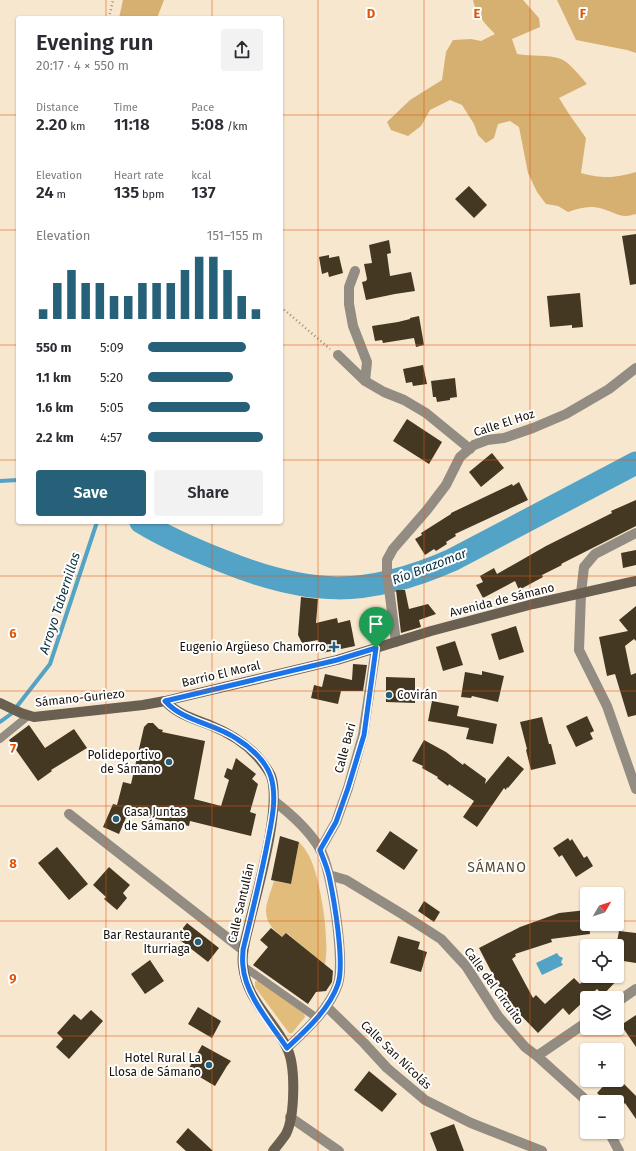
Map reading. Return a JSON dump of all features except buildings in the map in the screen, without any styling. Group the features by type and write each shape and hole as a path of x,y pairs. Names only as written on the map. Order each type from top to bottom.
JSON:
{"street":[{"path":"355,270 349,287 349,304 353,326 367,362 366,381"},
{"path":"338,355 366,381 384,392 404,400 426,413 470,449"},
{"name":"Calle El Hoz","path":"396,642 391,610 387,560 393,549 446,485 460,457 474,445 487,440 504,438 566,414 609,389 636,368"},
{"path":"636,533 595,554 584,567 581,594 579,650 607,706 636,788"},
{"name":"Avenida de Sámano","path":"376,648 431,631 526,606 636,581"},
{"name":"Barrio El Moral","path":"165,701 337,660 376,648"},
{"name":"Calle Bari","path":"320,850 336,822 364,735 376,648"},
{"name":"Sámano-Guriezo","path":"3,705 24,715 48,716 165,701"},
{"name":"Calle Santullán","path":"165,701 181,714 225,732 250,749 263,762 271,776 274,790 274,801 265,856 243,950 242,966 247,985 255,1000 287,1048 293,1076 293,1101 286,1133 273,1151"},
{"path":"274,801 301,825 320,850 329,874 340,948 338,983 333,996 317,1018 287,1048"},
{"path":"69,814 243,950"},
{"name":"Calle del Circuito","path":"329,874 346,880 441,939 466,966 498,1016 525,1047 580,1095"},
{"path":"624,997 636,989"},
{"name":"Calle San Nicolás","path":"326,1006 387,1068 425,1100 471,1124 542,1151"},
{"path":"537,1056 580,1027"},
{"path":"290,1117 339,1151"},
{"path":"613,1139 619,1151"}],"lane":[{"path":"0,739 24,715"},
{"path":"242,966 317,1018"}],"path":[{"path":"109,16 113,0"},
{"path":"283,309 338,355"}],"shaded area":[{"path":"123,0 164,0 158,16 119,16"},
{"path":"473,0 523,0 539,18 540,27 512,39 517,54 556,57 561,59 571,66 587,84 559,98 586,138 581,173 608,177 621,176 636,172 636,214 622,216 594,207 581,208 568,212 558,206 546,204 537,192 528,173 519,127 510,121 498,124 494,138 486,143 478,135 474,124 462,105 450,100 430,110 421,126 408,136 391,130 387,122 410,100 442,80 446,52 453,40 471,39 481,41 495,34 478,14"},
{"path":"557,0 636,0 636,53 576,40"},
{"path":"299,842 306,850 311,860 319,888 326,931 325,965 287,933 282,937 274,930 267,917 266,911 268,898 274,881 291,884"},
{"path":"255,981 260,981 304,1014 305,1017 292,1033 289,1033 255,987"}],"water":[{"path":"557,953 563,958 561,962 563,965 542,975 536,963"}],"waterway":[{"name":"Río Brazomar","path":"144,524 202,553 254,573 283,581 311,586 338,588 364,586 392,581 452,560 636,463"},
{"path":"0,481 16,480"},
{"name":"Arroyo Tabernillas","path":"0,722 11,714 50,664 96,524"}],"place":[{"name":"Eugenio Argüeso Chamorro","path":"334,647"},
{"name":"Covirán","path":"389,695"},
{"name":"Polideportivo de Sámano","path":"169,762"},
{"name":"Casa Juntas de Sámano","path":"116,819"},
{"name":"Bar Restaurante Iturriaga","path":"198,942"},
{"name":"Hotel Rural La Llosa de Sámano","path":"209,1065"}],"district":[{"name":"SÁMANO","path":"497,867"}],"route":[{"path":"376,648 364,735 336,822 320,850 329,874 340,948 338,983 333,996 317,1018 287,1048 255,1000 247,985 242,966 243,950 265,856 271,822 274,790 271,776 263,762 237,739 212,726 181,714 165,701 210,689 337,660 376,648"}]}
